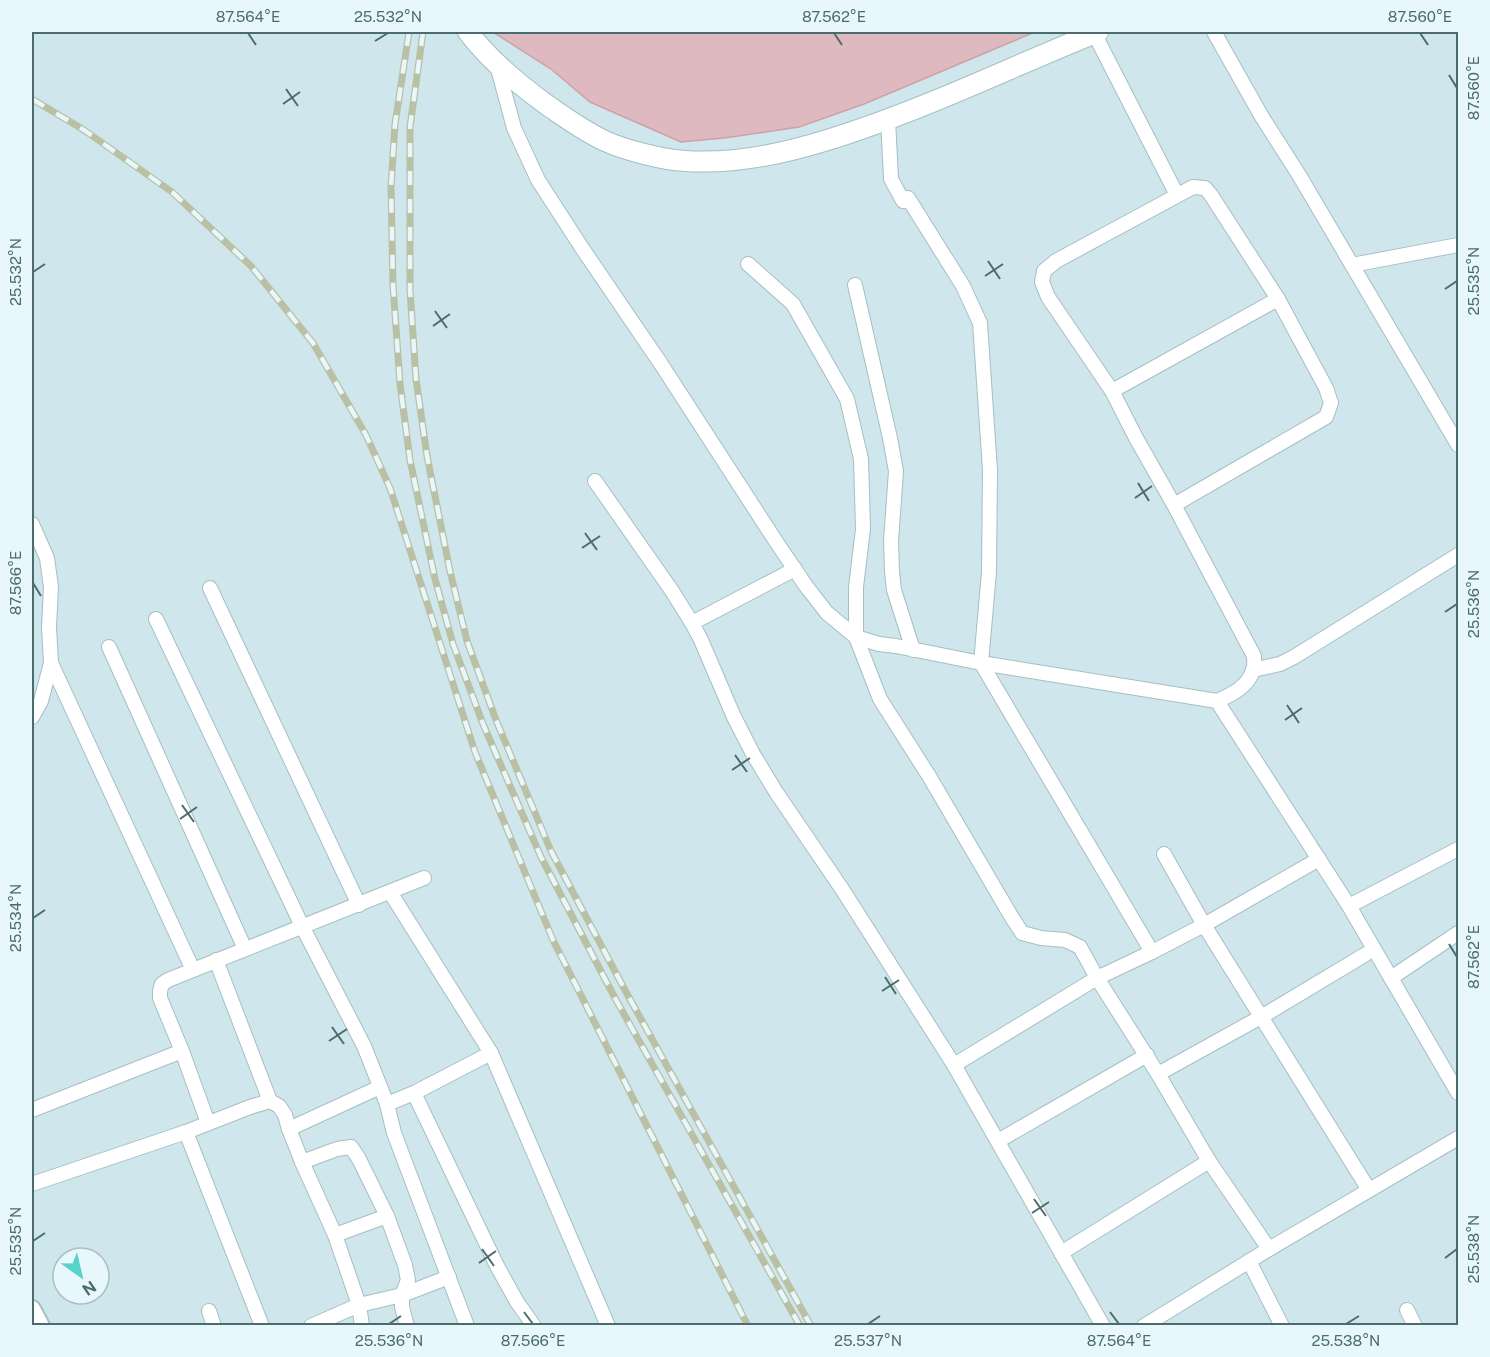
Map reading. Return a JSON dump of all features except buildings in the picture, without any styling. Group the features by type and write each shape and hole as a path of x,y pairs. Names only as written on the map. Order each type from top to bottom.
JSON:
{"main road":[{"path":"468,32 480,48 532,94 571,122 606,142 682,161 721,162 788,151 822,142 939,100 1096,32"}],"street":[{"path":"1096,32 1177,195"},
{"path":"1214,32 1262,117 1352,266 1454,429 1458,445"},
{"path":"497,64 514,128 538,180 795,569 827,613 856,637 879,644 981,663 1217,701 1245,685 1253,670 1254,656 1112,391 1048,297 1042,282 1044,271 1056,261 1193,187 1205,188 1278,299 1326,388 1331,403 1326,417 1174,505"},
{"path":"888,119 891,178 963,286 980,323 990,470 989,572 981,663 1152,952"},
{"path":"1352,266 1458,247"},
{"path":"748,264 793,304 847,399 861,459 863,529 856,587 856,637 880,699 929,776 1022,933 1041,938 1065,940 1080,948 1147,1055 1209,1161 1269,1249"},
{"path":"855,285 896,471 891,541 892,572 894,590 913,650"},
{"path":"1112,391 1278,299"},
{"path":"595,481 692,623 753,754 954,1065 1103,1326"},
{"path":"32,524 47,558 51,587 49,627 51,663 41,701 32,717"},
{"path":"1253,670 1280,664 1294,657 1458,555"},
{"path":"692,623 795,569"},
{"path":"210,588 359,905"},
{"path":"156,619 302,926 364,1046 387,1104 394,1133 467,1326"},
{"path":"109,647 245,949"},
{"path":"51,663 193,970"},
{"path":"1217,701 1349,906 1458,1093"},
{"path":"1349,906 1458,849"},
{"path":"1164,854 1204,925 1369,1191"},
{"path":"954,1065 1097,978 1204,925 1319,860"},
{"path":"208,1123 160,998 162,984 216,960 424,878"},
{"path":"390,892 491,1053 608,1326"},
{"path":"1391,978 1458,933"},
{"path":"1158,1074 1261,1017 1365,954"},
{"path":"216,960 270,1101 279,1106 285,1115 302,1162 335,1235 359,1305 362,1326"},
{"path":"32,1110 182,1051"},
{"path":"387,1104 414,1093 491,1053"},
{"path":"998,1141 1147,1055"},
{"path":"289,1129 380,1087"},
{"path":"414,1093 497,1266 517,1302 534,1326"},
{"path":"32,1185 270,1101"},
{"path":"186,1132 262,1326"},
{"path":"1144,1326 1269,1249 1458,1138"},
{"path":"302,1162 337,1149 351,1147 359,1159 387,1216 405,1265 408,1280 402,1295 402,1307 407,1326"},
{"path":"1062,1253 1209,1161"},
{"path":"335,1235 387,1216"},
{"path":"1249,1261 1282,1326"},
{"path":"311,1326 359,1305 402,1295 449,1277"},
{"path":"32,1309 41,1326"},
{"path":"1407,1310 1415,1326"},
{"path":"209,1311 214,1326"}],"shaded area":[{"path":"32,32 1458,32 1458,1325 32,1325"},
{"path":"493,32 1035,32 864,104 799,127 681,142 590,102 551,69"}],"railway":[{"path":"409,32 395,124 391,187 393,285 400,384 410,460 435,579 453,644 483,724 541,857 616,1000 800,1326"},
{"path":"423,32 410,127 410,290 416,379 427,456 450,571 467,641 496,720 551,851 626,992 811,1326"},
{"path":"32,99 84,130 172,192 251,266 313,343 366,435 390,488 475,752 553,940 748,1326"}]}
